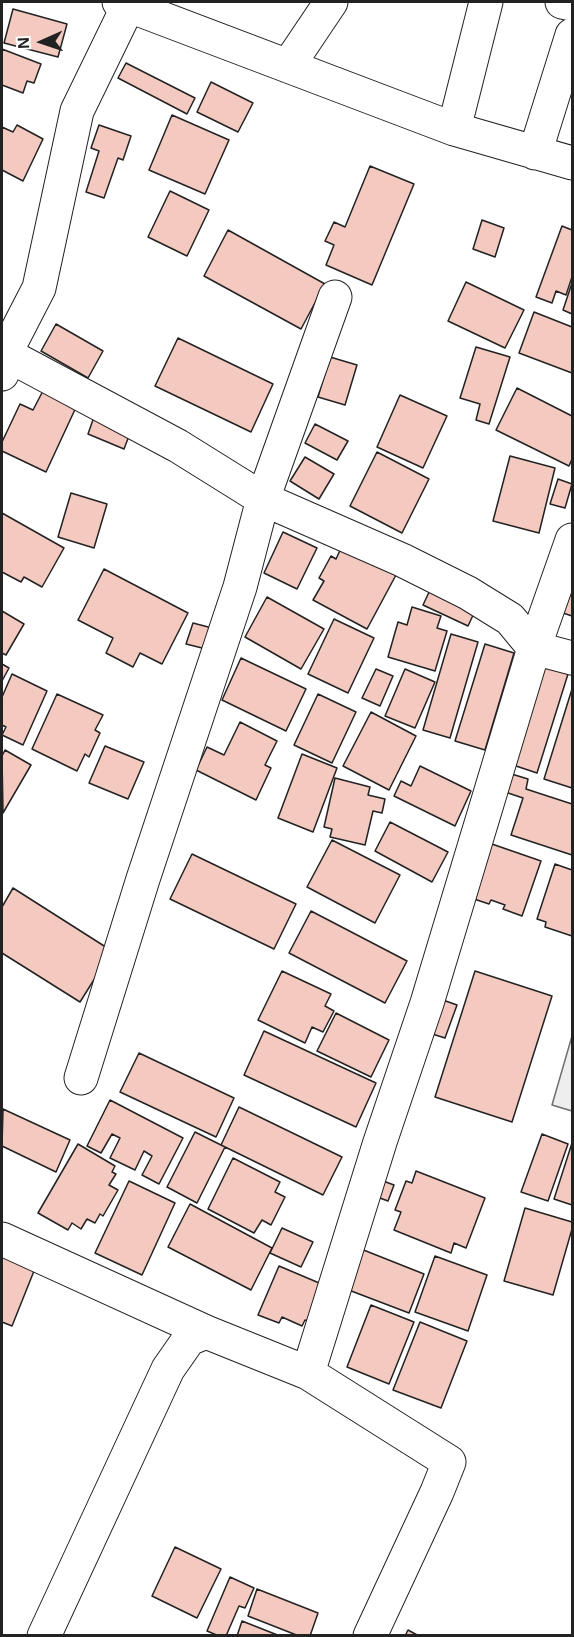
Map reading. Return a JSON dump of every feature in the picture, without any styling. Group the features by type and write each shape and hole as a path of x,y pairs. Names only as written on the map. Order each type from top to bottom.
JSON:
{"street":[{"path":"288,66 331,2"},
{"path":"454,129 486,2"},
{"path":"561,2 573,4"},
{"path":"573,163 454,129 126,3 77,111 39,288 3,360 178,446 264,499 402,560 468,593 510,619 534,648 573,658"},
{"path":"535,153 573,35"},
{"path":"81,1078 143,879 240,587 264,499 335,297"},
{"path":"308,1373 380,1142 427,1003 534,648 573,540"},
{"path":"2,1239 206,1332 308,1373 449,1462 438,1492 370,1635"},
{"path":"44,1635 168,1369 189,1339 206,1332"}],"shaded area":[{"path":"572,1036 572,1111 552,1105"}],"building":[{"path":"13,9 67,24 58,57 4,43"},
{"path":"2,49 41,64 34,83 27,81 23,93 2,85"},
{"path":"126,63 195,98 187,114 118,78"},
{"path":"211,82 253,103 238,132 197,112"},
{"path":"172,115 229,140 205,194 149,170"},
{"path":"17,125 43,139 23,181 2,170 2,127 13,132"},
{"path":"99,125 131,136 123,160 118,158 104,198 86,192 99,151 91,148"},
{"path":"370,166 414,184 372,285 326,265 334,245 325,241 334,222 345,227"},
{"path":"170,191 209,210 187,256 148,237"},
{"path":"482,220 504,228 495,257 473,249"},
{"path":"562,226 572,230 572,277 566,295 556,291 552,303 536,297"},
{"path":"228,230 325,284 301,329 204,276"},
{"path":"466,282 524,310 505,348 448,321"},
{"path":"572,283 572,314 563,310"},
{"path":"534,312 572,327 572,373 519,353"},
{"path":"56,324 103,351 88,378 41,351"},
{"path":"178,338 273,384 251,432 155,386"},
{"path":"476,347 510,357 489,424 476,420 480,404 460,398"},
{"path":"330,357 357,365 345,405 318,397"},
{"path":"45,387 78,403 46,472 2,451 2,442 20,404 33,410"},
{"path":"517,388 572,416 572,459 569,466 496,430"},
{"path":"400,395 447,416 423,468 377,447"},
{"path":"95,414 132,428 124,449 88,434"},
{"path":"315,424 348,441 337,460 305,443"},
{"path":"377,452 429,479 402,533 350,506"},
{"path":"510,456 555,468 539,533 493,521"},
{"path":"305,457 334,474 319,499 290,481"},
{"path":"558,479 572,484 565,508 550,504"},
{"path":"71,493 107,504 94,548 58,537"},
{"path":"2,513 64,548 42,587 24,577 21,582 2,572"},
{"path":"283,532 317,548 297,589 264,573"},
{"path":"342,546 396,575 367,629 313,600 324,581 319,578 331,556 336,559"},
{"path":"104,569 188,613 162,664 140,653 133,667 106,653 113,638 78,620"},
{"path":"572,574 572,616 560,612"},
{"path":"430,590 475,611 468,626 423,605"},
{"path":"267,597 324,629 301,669 245,637"},
{"path":"412,607 441,616 437,628 447,631 435,671 388,657 398,622 407,625"},
{"path":"2,611 24,624 6,655 2,653"},
{"path":"334,619 374,638 348,693 308,674"},
{"path":"193,623 212,628 206,649 186,644"},
{"path":"451,634 478,642 450,738 423,730"},
{"path":"485,644 514,653 485,750 455,741"},
{"path":"241,658 306,689 286,731 222,700"},
{"path":"2,664 9,668 2,681"},
{"path":"540,665 568,674 537,773 510,764"},
{"path":"376,669 393,676 380,706 362,698"},
{"path":"405,669 435,682 415,728 385,716"},
{"path":"12,674 47,691 23,745 2,735 6,727 2,725 2,697"},
{"path":"572,689 572,788 544,779"},
{"path":"57,694 103,715 95,730 100,733 89,757 85,754 77,771 32,749"},
{"path":"318,694 356,712 332,763 294,745"},
{"path":"371,712 416,736 389,790 343,766"},
{"path":"240,722 277,741 265,765 271,768 256,800 196,770 207,747 224,755"},
{"path":"105,746 144,762 128,799 89,783"},
{"path":"5,750 31,765 3,813 2,756"},
{"path":"302,754 337,768 313,832 278,818"},
{"path":"420,766 471,791 455,826 394,796 401,781 411,786"},
{"path":"505,772 528,779 526,789 572,804 572,855 511,835 523,798 499,790"},
{"path":"335,778 370,787 368,795 385,799 382,813 373,811 365,845 330,837 332,829 324,827"},
{"path":"390,822 448,852 432,882 375,851"},
{"path":"332,840 400,875 375,923 307,887"},
{"path":"489,843 541,861 522,916 503,909 505,905 491,900 489,904 471,898"},
{"path":"192,854 296,904 274,949 170,899"},
{"path":"555,864 572,870 572,936 545,927 546,922 537,919"},
{"path":"13,888 112,951 80,1002 2,953 2,907"},
{"path":"311,911 407,961 385,1003 289,953"},
{"path":"282,971 331,994 325,1006 334,1011 323,1032 312,1027 305,1043 258,1020"},
{"path":"475,971 552,996 512,1122 435,1097"},
{"path":"440,999 457,1005 445,1038 429,1033"},
{"path":"336,1013 389,1040 371,1077 317,1051"},
{"path":"264,1031 376,1083 356,1127 244,1075"},
{"path":"139,1053 234,1098 216,1137 120,1092"},
{"path":"110,1100 183,1138 159,1184 142,1175 152,1156 144,1151 135,1170 110,1158 120,1138 112,1134 101,1153 87,1146"},
{"path":"239,1107 342,1157 323,1195 221,1145"},
{"path":"3,1109 70,1140 56,1172 2,1146"},
{"path":"195,1132 225,1147 197,1203 167,1187"},
{"path":"542,1134 568,1144 548,1201 521,1192"},
{"path":"572,1143 572,1205 554,1199"},
{"path":"78,1144 115,1166 112,1172 116,1174 109,1185 118,1190 103,1216 100,1214 95,1223 87,1219 81,1229 72,1223 68,1230 38,1213"},
{"path":"233,1158 280,1182 275,1192 285,1197 271,1225 262,1220 254,1233 208,1209"},
{"path":"416,1171 485,1198 466,1248 454,1243 451,1253 394,1230 401,1212 395,1210 406,1181 412,1183"},
{"path":"375,1178 394,1185 388,1201 369,1194"},
{"path":"129,1181 175,1203 142,1275 95,1253"},
{"path":"190,1204 272,1248 251,1290 168,1247"},
{"path":"525,1208 572,1222 553,1295 504,1281"},
{"path":"282,1228 313,1242 301,1267 270,1253"},
{"path":"361,1249 424,1274 409,1313 346,1289"},
{"path":"2,1253 36,1266 12,1326 2,1322"},
{"path":"435,1256 487,1275 468,1331 415,1312"},
{"path":"279,1266 331,1288 316,1324 305,1320 302,1326 282,1317 279,1323 258,1315"},
{"path":"371,1305 414,1322 389,1384 347,1367"},
{"path":"420,1322 467,1341 441,1408 393,1390"},
{"path":"175,1547 221,1569 197,1618 152,1596"},
{"path":"230,1577 254,1588 245,1608 239,1606 226,1636 219,1636 207,1631"},
{"path":"257,1589 318,1613 310,1636 299,1636 248,1616"},
{"path":"242,1621 280,1636 237,1636"},
{"path":"408,1630 419,1636 405,1636"}]}
